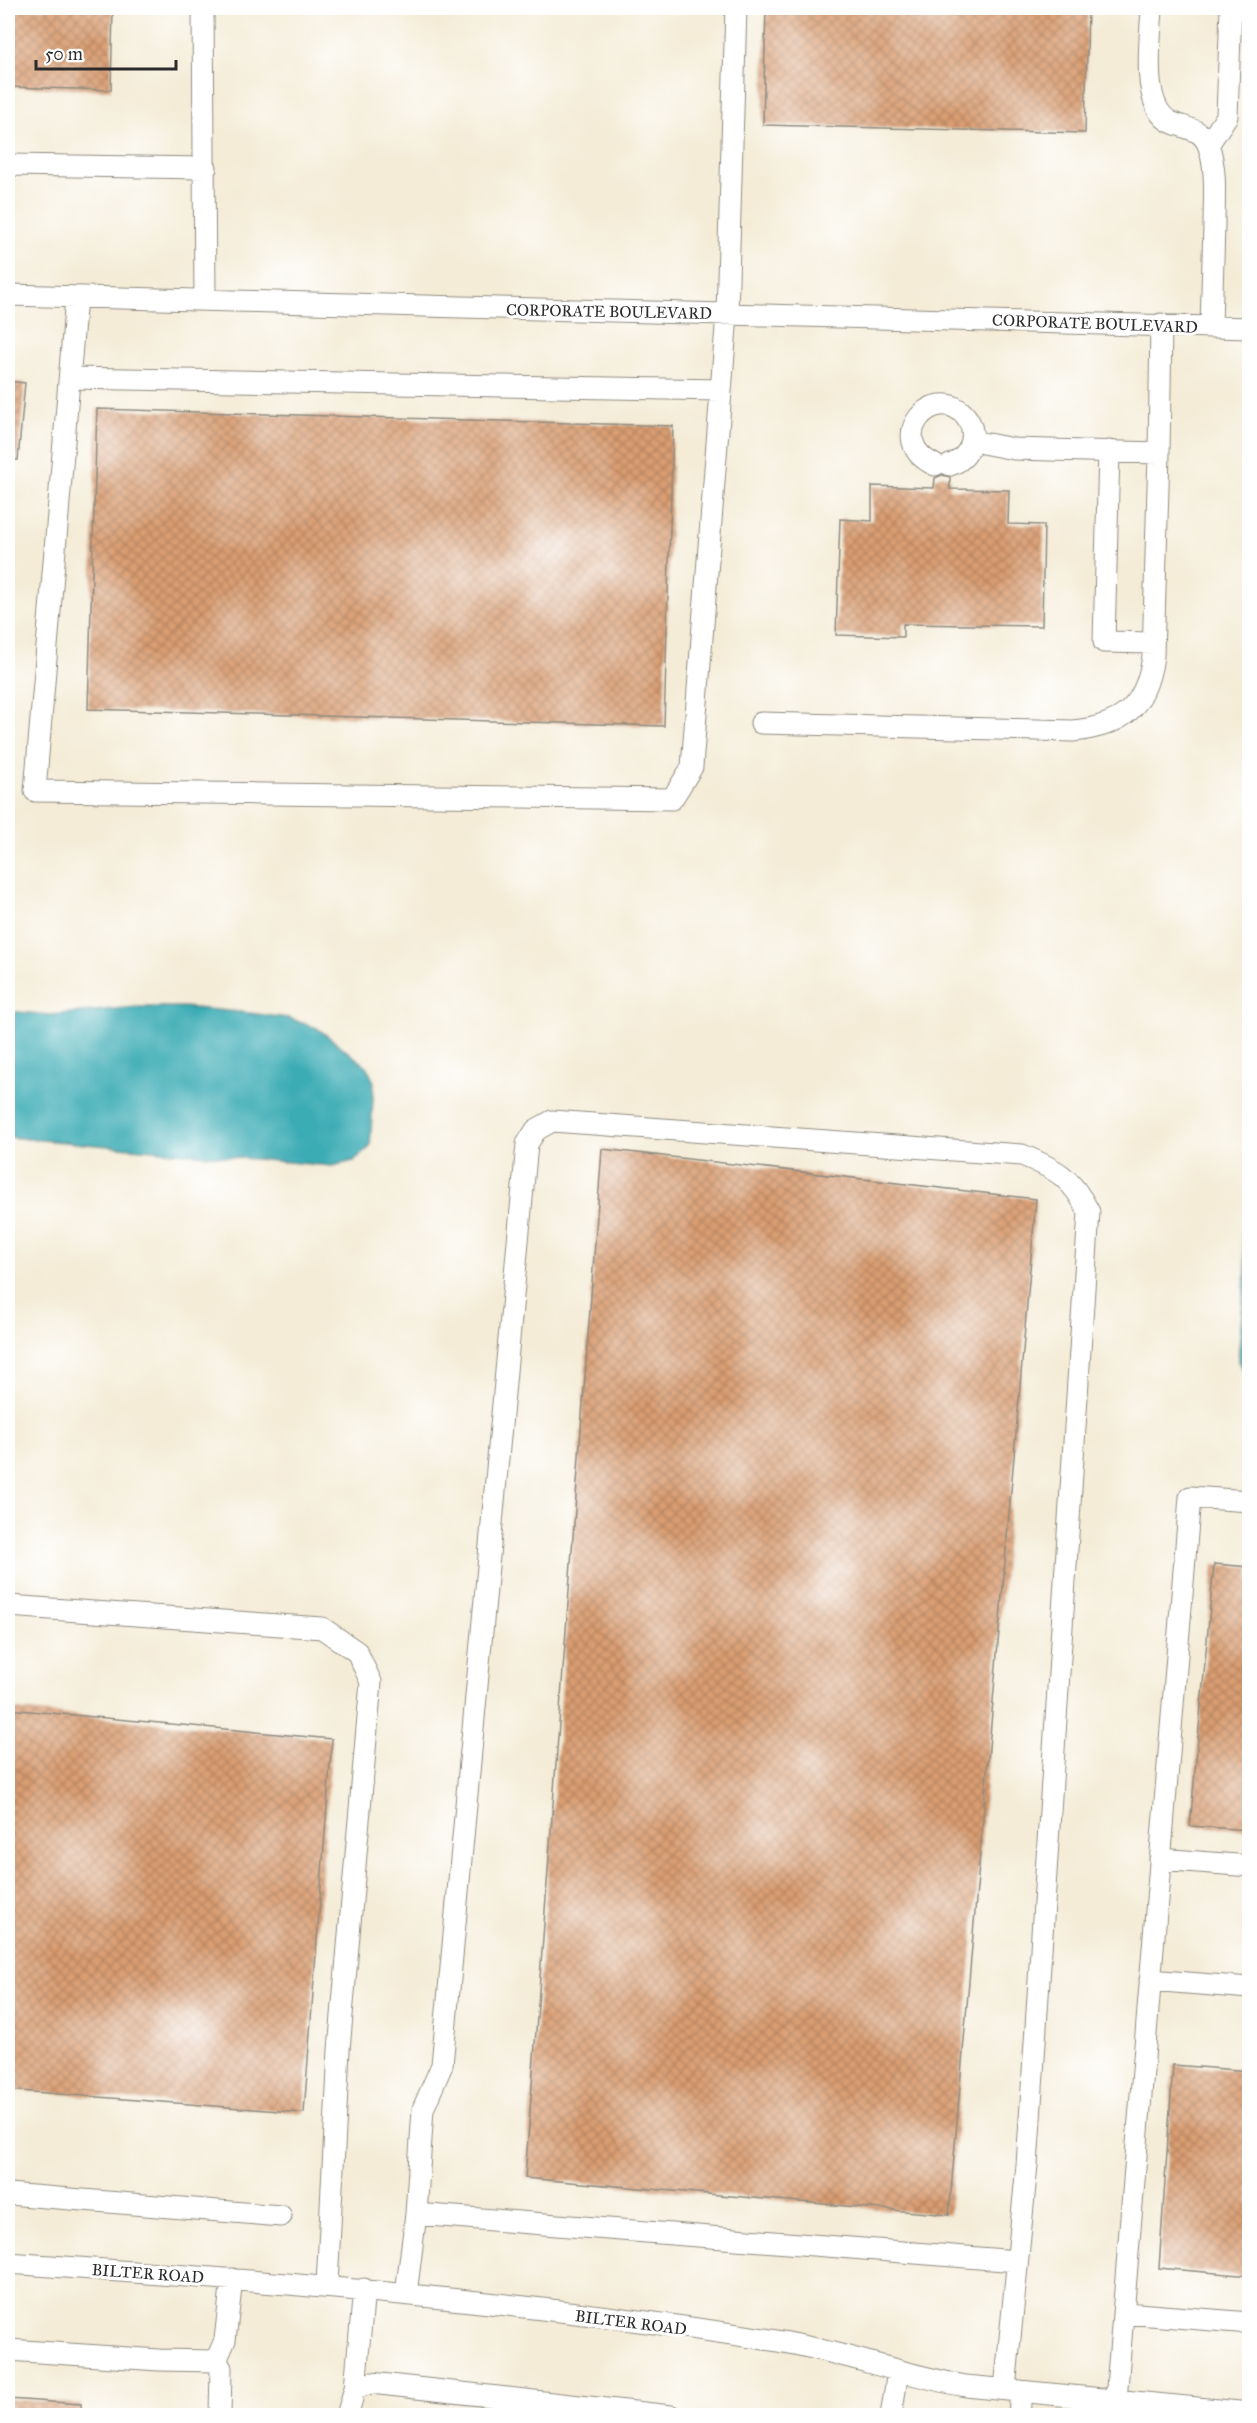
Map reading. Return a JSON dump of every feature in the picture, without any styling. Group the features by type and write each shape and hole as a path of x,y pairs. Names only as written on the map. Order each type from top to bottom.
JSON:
{"street":[{"path":"203,8 206,168 205,300"},
{"path":"76,297 35,791 672,799 692,767 727,314 736,8"},
{"path":"1152,8 1150,87 1154,102 1161,115 1172,123 1195,129 1208,145 1215,172 1211,326"},
{"path":"1208,145 1227,116 1231,8"},
{"path":"8,165 206,168"},
{"name":"CORPORATE BOULEVARD","path":"8,295 1250,328"},
{"path":"761,723 1073,731 1109,725 1127,714 1141,698 1150,679 1159,453 1161,324"},
{"path":"70,378 721,390"},
{"path":"945,405 955,408 969,421 972,441 963,458 942,465 918,454 912,435 913,426 926,410 945,405"},
{"path":"972,441 1014,449 1159,453"},
{"path":"1109,452 1104,642 1153,643"},
{"path":"406,2294 416,2214 423,2109 442,2065 527,1144 536,1130 552,1121 1022,1155 1051,1167 1077,1188 1089,1212 1027,2165 1017,2261 1013,2390 1019,2415"},
{"path":"1116,2400 1125,2313 1190,1497 1250,1501"},
{"path":"8,1606 322,1628 357,1652 370,1682 339,2050 327,2285"},
{"path":"1160,1859 1250,1866"},
{"path":"1150,1980 1250,1988"},
{"path":"8,2194 281,2216"},
{"path":"416,2214 1017,2261"},
{"name":"BILTER ROAD","path":"8,2263 327,2285 406,2294 780,2342 957,2384 1250,2413"},
{"path":"216,2361 225,2340 232,2279"},
{"path":"346,2415 355,2388 364,2289"},
{"path":"1125,2313 1250,2323"},
{"path":"8,2350 159,2360 216,2361"},
{"path":"216,2361 221,2368 220,2415"},
{"path":"891,2415 898,2371"},
{"path":"355,2388 371,2383 671,2415"}],"water":[{"path":"137,1007 183,1007 240,1012 288,1018 317,1028 366,1066 374,1082 370,1147 354,1161 332,1166 8,1137 8,1011 50,1015"},
{"path":"1250,1233 1249,1378 1238,1361 1246,1268 1242,1235"}],"building":[{"path":"8,8 113,8 111,90 8,87"},
{"path":"766,8 1088,8 1085,133 763,125"},
{"path":"8,381 25,383 18,460 8,460"},
{"path":"97,409 673,426 664,726 88,709"},
{"path":"942,475 950,477 950,489 1009,490 1008,524 1044,525 1042,626 903,624 903,637 836,635 840,519 872,521 872,486 934,488 935,478"},
{"path":"602,1149 1036,1199 949,2215 525,2178"},
{"path":"1214,1564 1250,1567 1250,1830 1190,1826"},
{"path":"8,1709 332,1739 304,2113 8,2090"},
{"path":"1173,2065 1250,2071 1250,2276 1159,2268"},
{"path":"8,2399 81,2404 81,2415 8,2415"}]}
